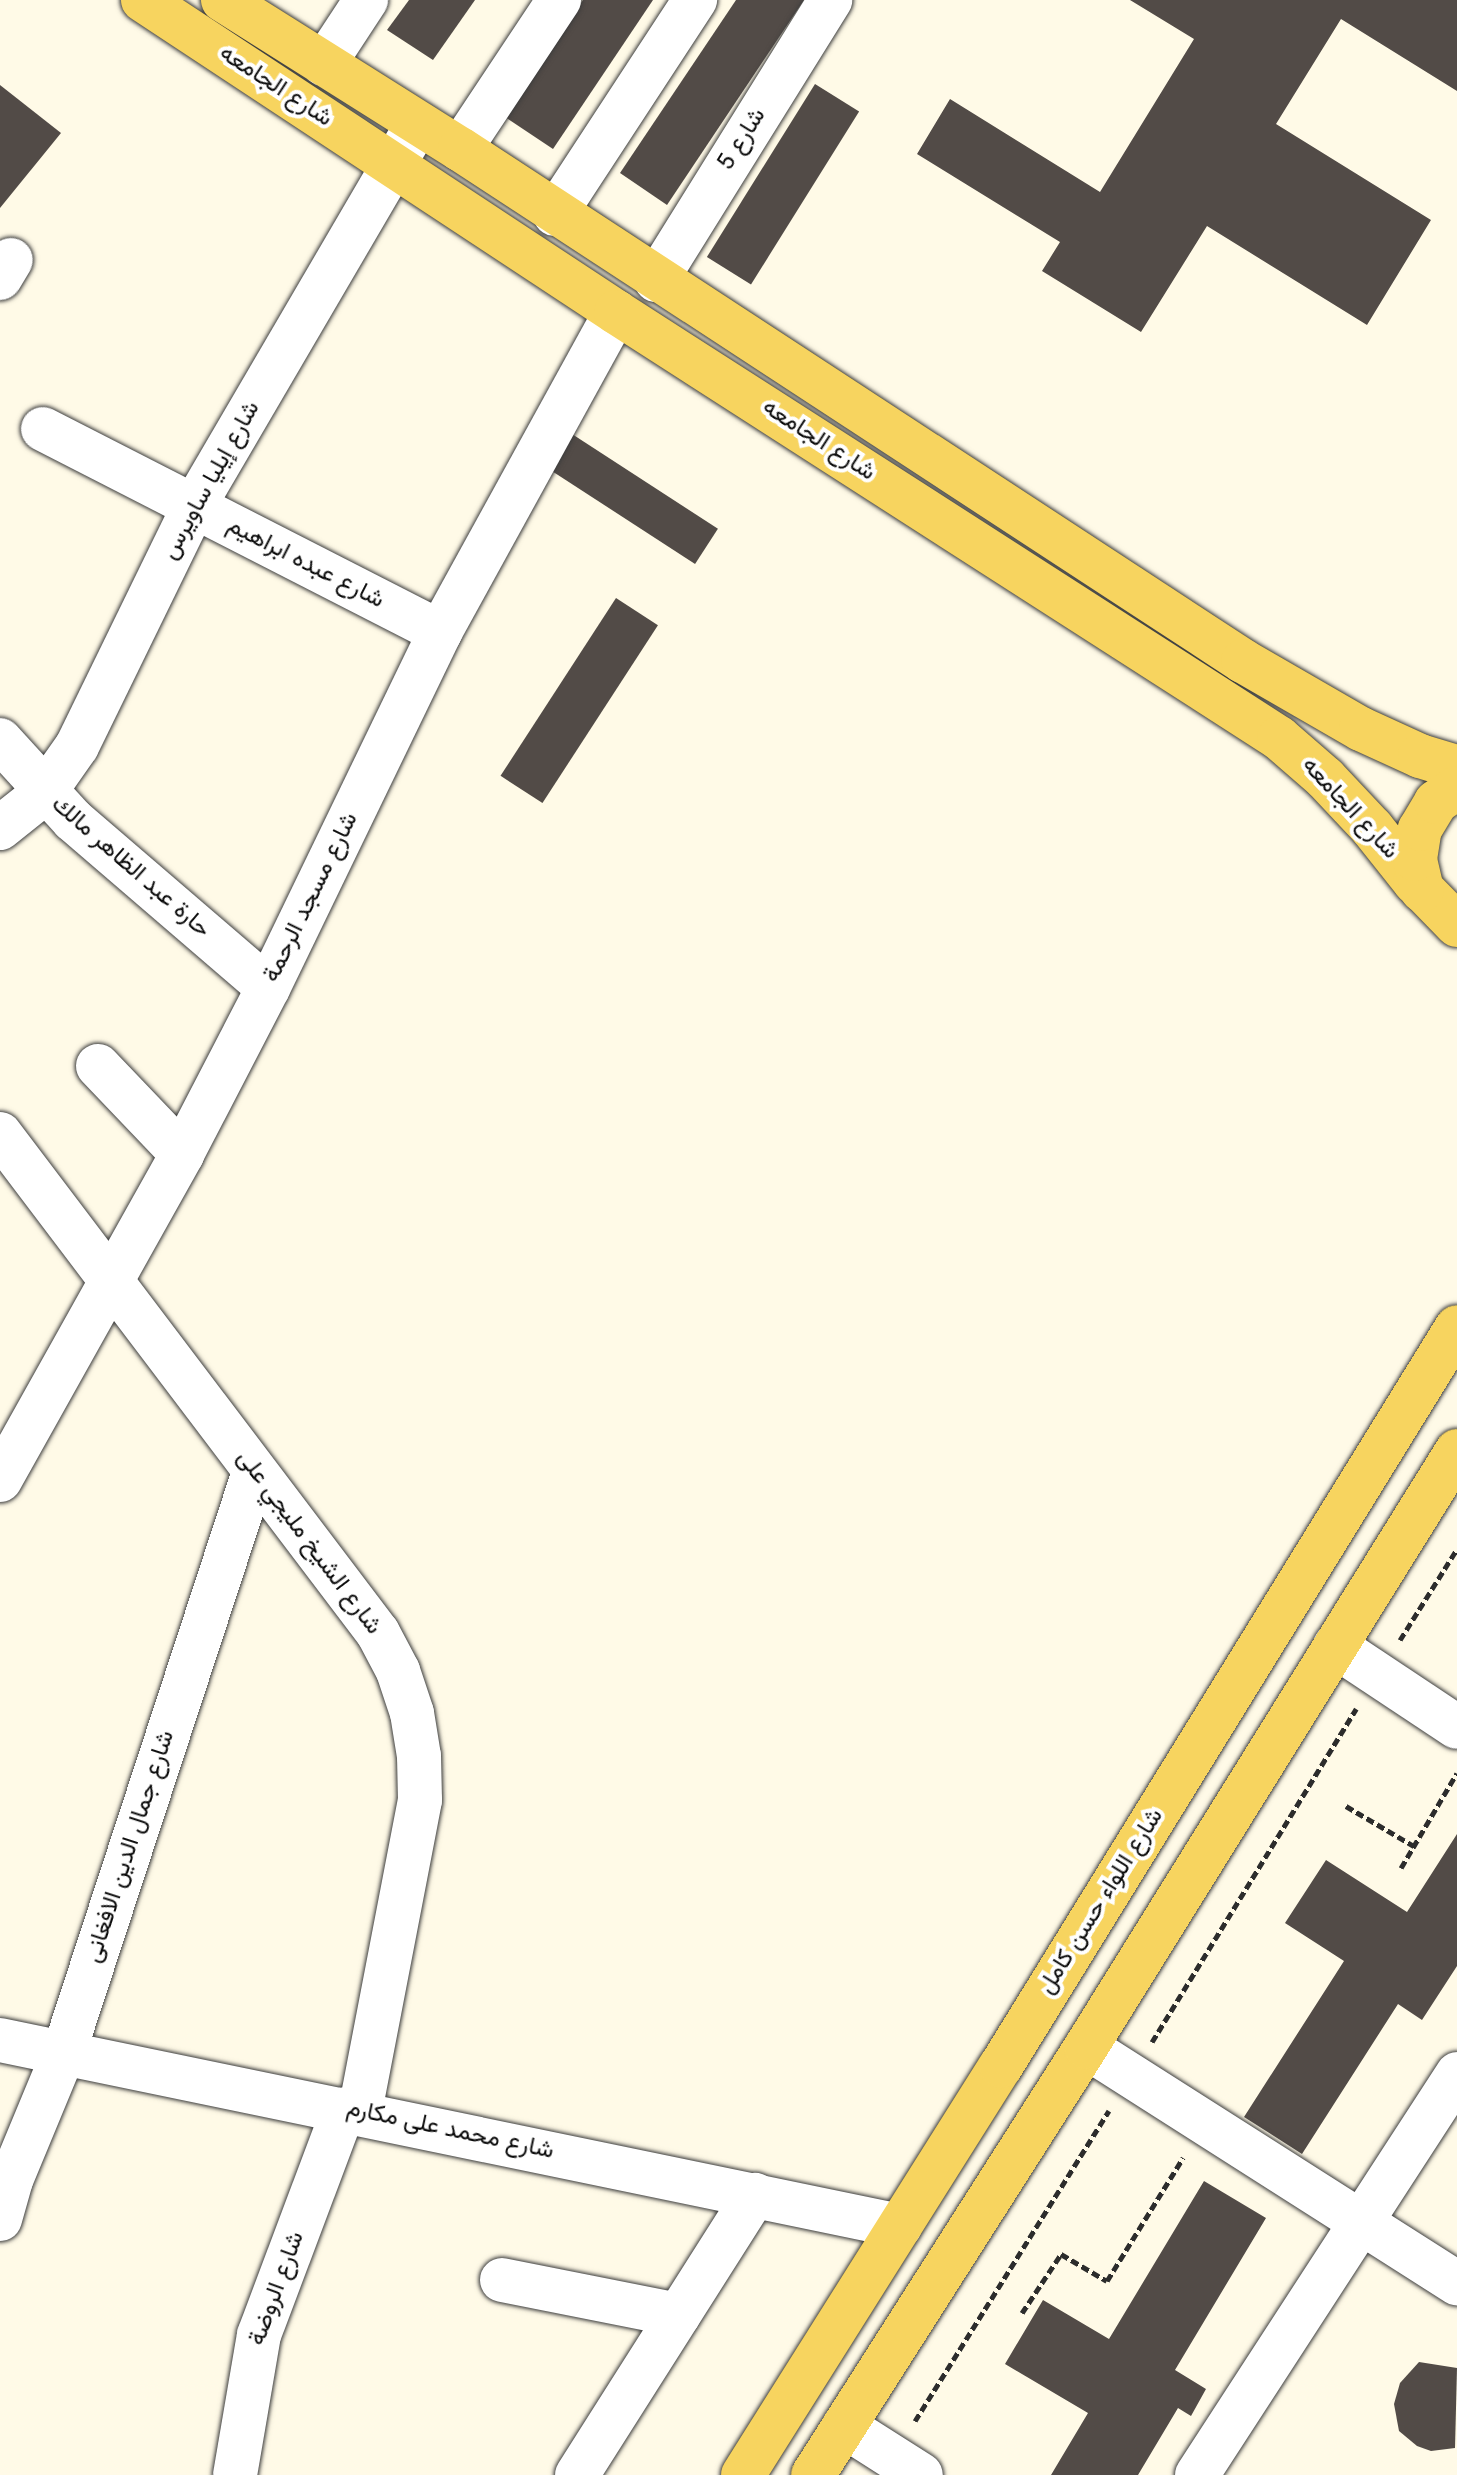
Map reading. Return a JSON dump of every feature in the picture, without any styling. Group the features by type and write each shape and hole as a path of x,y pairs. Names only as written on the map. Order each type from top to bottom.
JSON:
{"main road":[{"name":"شارع الجامعه","path":"143,0 616,312 1279,738 1325,778 1372,828 1422,890 1457,925"},
{"name":"شارع الجامعه","path":"223,0 417,125 460,149 555,214 1243,661 1361,729 1420,756 1457,767"},
{"path":"1325,778 1361,729"},
{"path":"1422,890 1415,859 1420,829 1436,802 1457,788"},
{"name":"شارع اللواء حسن كامل","path":"743,2475 1001,2066 1457,1327"},
{"path":"769,2435 817,2469 1056,2095 1457,1451"},
{"path":"1001,2066 1056,2095"}],"street":[{"path":"324,64 366,0"},
{"path":"460,149 559,0"},
{"path":"555,214 695,0"},
{"name":"شارع 5","path":"656,280 830,0"},
{"name":"شارع إيليا ساويرس","path":"0,828 44,793 77,746 193,508 396,166 417,125"},
{"name":"شارع مسجد الرحمة","path":"0,1480 182,1154 268,988 440,632 616,312"},
{"name":"شارع عبده ابراهيم","path":"43,429 440,632"},
{"name":"حارة عبد الظاهر مالك","path":"0,740 44,793 268,988"},
{"path":"98,1066 182,1154"},
{"name":"شارع الشيخ مليجي على","path":"0,1134 378,1633 398,1671 412,1713 419,1756 420,1800 414,1843 352,2111"},
{"name":"شارع جمال الدين الافغانى","path":"0,2219 11,2180 64,2052 254,1472"},
{"path":"1335,1646 1457,1727"},
{"name":"شارع محمد على مكارم","path":"0,2040 900,2226"},
{"path":"1086,2047 1457,2283"},
{"path":"1197,2475 1457,2074"},
{"name":"شارع الروضة","path":"235,2475 259,2335 352,2111"},
{"path":"577,2475 755,2195"},
{"path":"502,2280 679,2315"},
{"path":"844,2426 907,2466"}],"path":[{"path":"907,2466 1131,2076 1457,1549"},
{"path":"1401,1868 1457,1773"},
{"path":"1346,1806 1414,1846"},
{"path":"1022,2313 1061,2254 1107,2281 1205,2123"}],"building":[{"path":"409,0 475,0 433,60 387,30"},
{"path":"583,0 653,0 553,149 505,117"},
{"path":"736,0 804,0 667,205 620,173"},
{"path":"1130,0 1457,0 1457,91 1341,19 1276,124 1431,220 1367,325 1207,226 1141,332 1042,271 1060,242 917,154 950,99 1100,192 1194,39"},
{"path":"815,84 859,112 751,285 707,257"},
{"path":"0,85 61,133 0,208"},
{"path":"572,434 718,529 695,564 549,469"},
{"path":"616,598 658,625 542,803 501,776"},
{"path":"1457,1834 1457,1966 1422,2020 1398,2004 1302,2154 1244,2117 1344,1961 1285,1923 1326,1860 1407,1912"},
{"path":"1204,2181 1266,2218 1175,2370 1206,2389 1191,2416 1178,2408 1138,2475 1051,2475 1088,2413 1005,2364 1043,2300 1109,2339"},
{"path":"1419,2362 1457,2368 1455,2448 1431,2451 1417,2446 1399,2431 1394,2404 1400,2383"}]}
